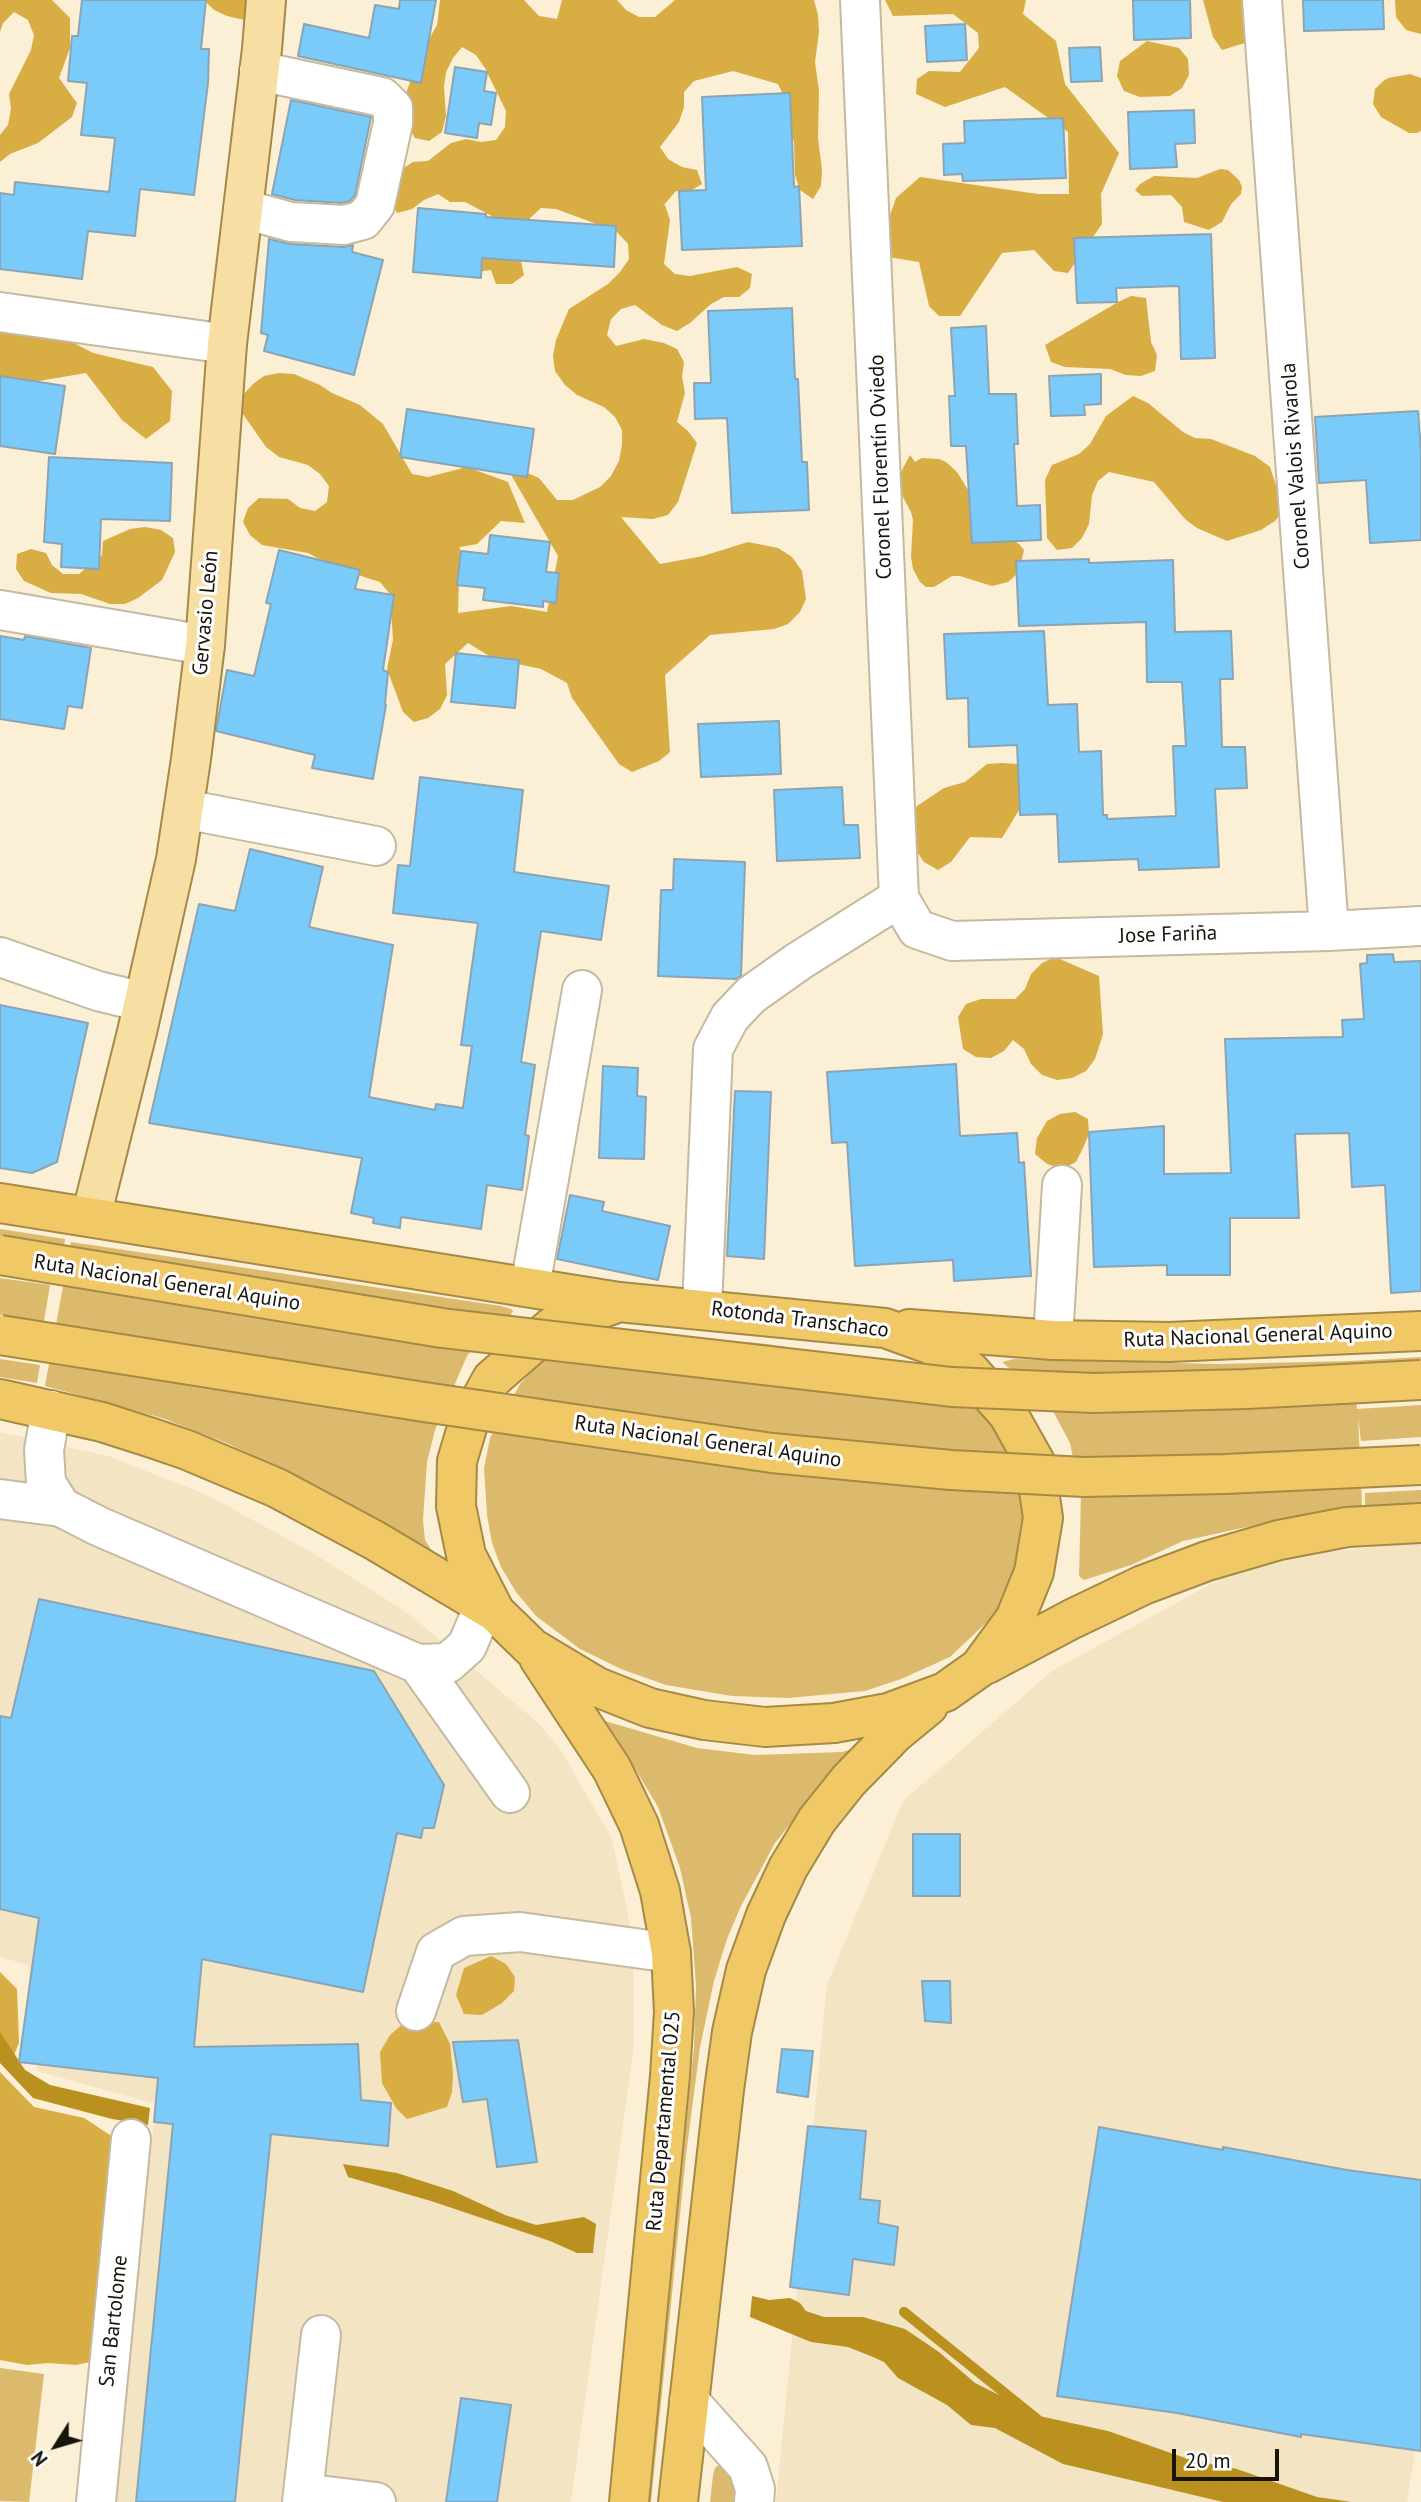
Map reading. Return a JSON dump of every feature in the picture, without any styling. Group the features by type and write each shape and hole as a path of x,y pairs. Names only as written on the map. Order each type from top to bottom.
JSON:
{"highway":[{"path":"0,1203 619,1302"},
{"name":"Ruta Nacional General Aquino","path":"0,1255 442,1328 952,1387 1094,1393 1421,1380"},
{"name":"Rotonda Transchaco","path":"619,1302 702,1308 886,1328 932,1345 970,1371 1009,1414 1035,1462 1043,1518 1034,1572 1015,1619 979,1668 945,1692 888,1713 834,1723 765,1727 704,1720 650,1707 597,1687 532,1648 490,1609 466,1555 456,1506 457,1461 469,1422 492,1379 552,1327 619,1302"},
{"name":"Ruta Nacional General Aquino","path":"886,1328 1053,1340 1170,1342 1421,1331"},
{"name":"Ruta Nacional General Aquino","path":"0,1335 424,1402 759,1451 937,1469 1084,1477 1421,1465"},
{"path":"2,1399 102,1422 176,1446 277,1488 374,1540 490,1609"},
{"path":"979,1668 1132,1591 1207,1561 1279,1540 1347,1527 1421,1523"},
{"name":"Ruta Departamental 025","path":"532,1648 612,1769 639,1825 660,1891 671,1953 674,2012 670,2077 629,2502"},
{"path":"678,2502 732,2032 746,1970 765,1915 788,1868 817,1821 849,1780 895,1734 945,1692"}],"main road":[{"name":"Gervasio León","path":"91,1217 144,1002 176,859 184,809 205,645 226,344 266,0"}],"street":[{"name":"Coronel Florentín Oviedo","path":"860,0 908,913"},
{"name":"Coronel Valois Rivarola","path":"1262,0 1329,931"},
{"path":"243,209 291,222 344,225 363,220 375,205 393,123 393,108 382,97 259,71"},
{"path":"0,312 226,344"},
{"path":"0,610 205,645"},
{"path":"184,809 376,846"},
{"path":"702,1308 713,1049 730,1017 751,995 799,961 908,913"},
{"name":"Jose Fariña","path":"908,913 952,941 1421,926"},
{"path":"0,957 98,991 144,1002"},
{"path":"530,1287 582,990"},
{"path":"1053,1340 1062,1185"},
{"path":"51,1410 44,1450 47,1483 61,1507"},
{"path":"0,1499 61,1507 98,1526 418,1664 448,1663 467,1646 490,1609"},
{"path":"418,1664 510,1793"},
{"path":"416,2011 436,1952 464,1936 520,1932 671,1953"},
{"name":"San Bartolome","path":"96,2502 131,2139"},
{"path":"321,2335 302,2498 376,2502"},
{"path":"689,2401 748,2467 755,2489 754,2502"}],"shaded area":[{"path":"0,0 52,0 70,18 70,48 59,78 77,103 72,117 38,143 10,154 0,162 0,135 8,125 11,109 9,94 31,50 34,35 28,20 14,12 3,23 0,32"},
{"path":"204,0 282,0 249,21 214,10"},
{"path":"440,0 524,0 539,16 557,19 562,0 617,0 626,10 639,17 655,17 675,0 814,0 818,15 815,62 819,91 818,138 822,170 821,186 813,199 800,190 795,175 794,142 788,127 784,96 778,84 733,71 694,81 684,92 684,107 679,122 660,147 668,159 682,167 697,170 702,184 690,191 676,191 663,206 665,205 670,220 664,264 675,274 690,276 737,267 752,274 750,288 739,297 724,297 711,304 677,331 662,325 635,305 621,309 611,319 607,335 616,346 644,339 677,349 684,362 682,377 685,393 677,422 697,443 678,502 668,515 653,519 621,517 660,564 703,556 748,542 778,548 792,557 802,571 806,599 800,612 788,624 774,629 710,635 665,675 670,752 659,761 632,772 619,764 572,698 567,683 541,669 494,659 468,643 445,664 447,695 440,709 428,718 414,722 403,712 387,669 393,640 390,594 380,582 336,568 308,553 262,545 250,535 243,522 248,508 259,498 288,499 300,508 315,511 327,502 329,486 320,474 308,465 279,457 266,447 240,410 243,395 253,384 264,376 279,373 294,374 360,405 383,424 412,474 428,477 467,467 508,482 525,523 501,521 477,544 460,547 458,613 511,606 547,612 558,556 510,473 525,472 539,478 557,500 573,500 600,487 611,476 619,461 622,430 615,417 604,407 577,395 565,385 555,371 553,356 556,340 569,309 608,284 620,272 629,259 628,244 617,232 556,209 541,208 530,218 530,232 521,261 524,275 512,284 496,284 491,270 476,272 493,232 492,216 465,202 450,202 438,194 412,209 397,213 390,199 399,171 413,162 428,161 451,143 466,139 481,142 496,140 505,127 506,111 485,68 476,55 462,47 446,72 446,116 442,132 429,141 415,138 399,112 421,53 437,25"},
{"path":"885,0 1026,0 1023,14 1056,41 1065,84 1119,153 1101,194 1102,224 1068,273 1054,271 1034,250 1002,253 960,316 939,316 929,306 919,262 888,257 881,241 896,198 920,177 1038,194 1069,194 1068,132 1005,87 945,107 916,94 917,79 929,71 960,72 979,48 978,33 953,14 893,16"},
{"path":"1203,0 1279,0 1251,41 1222,50 1213,37"},
{"path":"1395,0 1421,0 1421,34 1406,30 1396,17"},
{"path":"1147,41 1179,48 1188,59 1189,75 1182,88 1170,96 1140,97 1124,91 1117,76 1120,61"},
{"path":"1410,74 1421,78 1421,131 1417,133 1409,133 1381,117 1373,104 1375,89 1382,82 1388,78"},
{"path":"1220,169 1228,170 1239,180 1241,194 1231,204 1222,222 1209,230 1184,222 1182,207 1171,195 1142,196 1135,190 1154,176 1197,178"},
{"path":"1131,296 1146,298 1151,342 1157,355 1155,371 1141,376 1126,375 1110,369 1065,367 1051,362 1045,345"},
{"path":"0,327 66,339 93,353 153,367 172,391 170,421 146,439 122,420 86,373 27,383 0,383"},
{"path":"1133,396 1148,403 1183,432 1195,438 1211,439 1255,456 1270,467 1284,510 1275,521 1261,530 1227,541 1197,528 1185,519 1154,482 1109,472 1098,481 1092,495 1089,524 1082,538 1072,548 1057,550 1047,538 1045,480 1052,465 1079,454 1090,444 1106,416"},
{"path":"910,455 915,462 922,458 946,462 957,472 970,493 971,524 974,530 1007,537 1024,550 1019,572 1008,582 992,586 952,576 934,587 926,587 920,582 913,569 911,557 913,520 898,488 901,472"},
{"path":"145,527 161,530 173,538 175,552 162,580 125,604 110,604 81,594 51,593 24,581 16,569 17,554 31,549 46,553 52,565 63,574 79,574 102,555 103,541 130,529"},
{"path":"987,764 1018,764 1022,793 1019,810 1002,838 970,837 951,862 938,870 924,862 915,849 909,819 917,806 944,788 965,782"},
{"path":"1055,957 1099,976 1103,1034 1095,1059 1086,1071 1072,1078 1057,1080 1042,1075 1031,1064 1024,1049 1013,1040 1004,1051 991,1058 976,1057 963,1049 958,1017 966,1004 981,999 1015,999 1025,989 1031,974 1042,963"},
{"path":"1075,1112 1088,1119 1089,1134 1076,1162 1062,1169 1047,1164 1035,1154 1037,1138 1047,1121 1060,1114"},
{"path":"0,1229 65,1239 64,1246 0,1236"},
{"path":"71,1242 511,1309 513,1311 509,1318 481,1339 467,1356 435,1430 427,1462 423,1520 425,1540 438,1560 229,1444 162,1418 45,1386"},
{"path":"0,1278 50,1285 44,1321 0,1315"},
{"path":"619,1330 767,1344 886,1363 987,1412 1006,1440 1022,1493 1024,1515 1017,1566 1002,1602 988,1621 950,1657 901,1679 865,1691 788,1698 732,1696 666,1685 621,1669 580,1649 536,1616 516,1592 501,1567 492,1543 484,1468 490,1438 520,1384 541,1362 581,1337"},
{"path":"1421,1357 1421,1362 1352,1365 1357,1409 1421,1405 1421,1437 1361,1441 1358,1417 1362,1506 1183,1541 1131,1565 1084,1580 1079,1576 1081,1496 1070,1443 1054,1413 1036,1391 1002,1362 1014,1359 1218,1364"},
{"path":"0,1359 40,1365 37,1383 0,1377"},
{"path":"0,1432 108,1456 207,1495 313,1553 409,1614 537,1722 559,1747 612,1839 633,1938 634,2045 571,2502 109,2502 156,2104 37,2071 28,1965 0,1957"},
{"path":"1421,1490 1421,1502 1365,1507 1365,1493"},
{"path":"1421,1542 1421,2415 1407,2502 776,2502 827,1985 903,1801 1052,1671 1255,1560"},
{"path":"605,1721 697,1748 755,1755 842,1752 853,1749 849,1759 775,1843 741,1906 714,1981 700,2047 686,2155 651,2502 648,2502 694,2047 696,1985 691,1918 680,1868 658,1807"},
{"path":"491,1956 506,1964 515,1977 514,1991 502,2003 482,2015 464,2014 456,1995 464,1968"},
{"path":"0,1972 17,1989 19,2043 13,2057 0,2041"},
{"path":"405,2022 439,2022 450,2044 453,2073 452,2092 447,2107 407,2119 396,2108 382,2083 380,2052 390,2035"},
{"path":"0,2032 25,2070 50,2085 150,2108 148,2125 112,2119 33,2098 0,2063"},
{"path":"0,2072 34,2107 84,2118 113,2137 90,2362 76,2365 27,2365 0,2360"},
{"path":"343,2164 397,2173 453,2191 505,2215 536,2225 584,2217 596,2224 593,2253 577,2253 550,2241 431,2201 348,2177"},
{"path":"752,2296 769,2300 790,2298 800,2303 806,2311 824,2317 863,2317 905,2329 939,2352 975,2383 1001,2396 1021,2412 1108,2431 1191,2460 1237,2469 1317,2497 1352,2502 1223,2502 1063,2464 995,2428 971,2425 947,2405 898,2378 884,2362 848,2347 811,2342 750,2317"},
{"path":"0,2368 44,2374 29,2502 0,2501"},
{"path":"721,2463 736,2475 733,2502 710,2502 713,2475 715,2468"}],"building":[{"path":"82,0 206,0 201,49 209,49 208,83 194,195 140,189 135,236 88,231 82,279 0,269 0,193 14,195 15,182 109,192 115,138 81,135 87,83 68,81 72,36 78,36"},
{"path":"400,0 436,0 421,83 298,56 304,24 369,38 375,5 399,9"},
{"path":"1133,0 1190,0 1191,38 1134,40"},
{"path":"1303,0 1383,0 1384,29 1304,31"},
{"path":"965,24 967,60 927,62 925,26"},
{"path":"1100,47 1102,81 1071,82 1069,48"},
{"path":"455,67 487,72 484,91 496,93 491,125 479,123 477,138 445,133"},
{"path":"790,93 794,187 799,186 802,246 682,250 679,191 706,190 702,97"},
{"path":"291,100 371,117 355,195 350,201 342,203 295,200 272,194"},
{"path":"1194,110 1195,143 1175,144 1177,167 1130,169 1128,112"},
{"path":"1063,118 1066,178 963,181 962,174 944,175 943,144 965,143 964,121"},
{"path":"418,208 486,214 486,217 616,226 614,267 482,258 481,278 413,272"},
{"path":"1211,234 1215,358 1181,359 1179,286 1116,288 1117,302 1077,303 1074,238"},
{"path":"269,239 290,244 343,247 353,245 352,252 383,260 354,375 264,351 268,335 261,333"},
{"path":"792,308 795,379 798,379 802,462 807,462 809,510 732,513 727,418 695,419 694,383 711,383 708,311"},
{"path":"986,326 989,394 1016,394 1018,444 1014,444 1017,506 1040,505 1041,540 972,543 966,446 951,446 949,396 955,396 951,328"},
{"path":"1101,374 1101,404 1084,405 1085,415 1051,416 1049,376"},
{"path":"0,376 65,386 55,454 0,446"},
{"path":"407,409 534,429 527,477 400,457"},
{"path":"1418,411 1421,540 1370,543 1366,480 1319,483 1315,417"},
{"path":"49,457 172,463 170,521 101,519 99,569 61,567 62,544 44,542"},
{"path":"490,535 550,542 546,572 559,573 556,603 543,601 543,607 483,600 485,588 457,585 461,551 488,554"},
{"path":"279,550 360,570 355,589 394,595 383,670 388,672 386,705 373,779 312,768 315,755 216,731 227,670 254,676 271,604 266,603"},
{"path":"1089,559 1089,563 1173,560 1175,632 1231,631 1233,679 1220,679 1222,747 1245,747 1247,788 1215,789 1219,867 1139,870 1138,859 1059,862 1057,814 1020,815 1017,745 969,747 968,698 947,699 944,634 1044,631 1048,705 1077,704 1079,752 1101,751 1103,815 1107,815 1107,819 1176,816 1173,746 1186,746 1182,682 1147,682 1146,622 1019,626 1016,561"},
{"path":"0,636 24,640 25,636 91,648 82,708 68,706 64,729 0,719"},
{"path":"456,653 519,660 515,708 451,702"},
{"path":"779,721 781,774 701,777 698,724"},
{"path":"420,777 523,790 514,872 609,886 601,940 541,931 521,1062 535,1065 525,1135 529,1136 522,1190 487,1185 481,1229 401,1217 400,1228 373,1223 374,1218 351,1213 362,1158 149,1123 199,904 235,911 250,849 323,867 309,927 393,945 369,1097 435,1110 436,1104 463,1108 472,1046 461,1045 478,923 393,913 398,865 410,866"},
{"path":"842,787 844,825 858,825 860,858 777,861 774,790"},
{"path":"674,859 745,862 741,976 736,979 658,976 661,890 673,890"},
{"path":"1393,954 1394,962 1421,961 1421,1291 1391,1293 1385,1185 1352,1187 1349,1133 1295,1134 1299,1218 1230,1218 1230,1275 1167,1275 1167,1265 1094,1267 1089,1132 1164,1126 1164,1174 1231,1173 1225,1039 1343,1037 1342,1020 1364,1019 1360,964 1367,963 1367,955"},
{"path":"0,1005 88,1023 57,1162 32,1173 0,1168"},
{"path":"956,1064 960,1136 1017,1133 1019,1163 1024,1162 1031,1276 954,1281 953,1260 855,1266 847,1142 832,1143 827,1072"},
{"path":"603,1066 638,1068 637,1096 646,1097 644,1159 599,1158"},
{"path":"735,1091 771,1092 764,1259 727,1256"},
{"path":"570,1195 604,1202 602,1211 670,1226 658,1280 557,1259"},
{"path":"39,1599 374,1671 444,1785 434,1828 423,1828 421,1838 397,1833 363,1992 202,1959 194,2047 358,2044 361,2100 391,2103 388,2146 271,2134 235,2502 136,2502 173,2124 154,2122 158,2078 19,2062 39,1918 0,1909 0,1716 11,1718"},
{"path":"913,1834 960,1834 960,1896 913,1896"},
{"path":"922,1981 950,1981 951,2023 925,2021"},
{"path":"518,2040 537,2162 497,2167 487,2099 463,2102 453,2042"},
{"path":"782,2049 813,2051 808,2097 777,2092"},
{"path":"808,2126 866,2131 860,2199 880,2201 878,2223 898,2227 894,2265 853,2259 849,2295 790,2287"},
{"path":"1099,2127 1223,2150 1223,2147 1347,2170 1421,2180 1421,2451 1301,2434 1301,2437 1177,2413 1057,2396"},
{"path":"461,2398 511,2405 497,2502 446,2502"}],"waterway":[{"path":"904,2312 1037,2419"}]}
